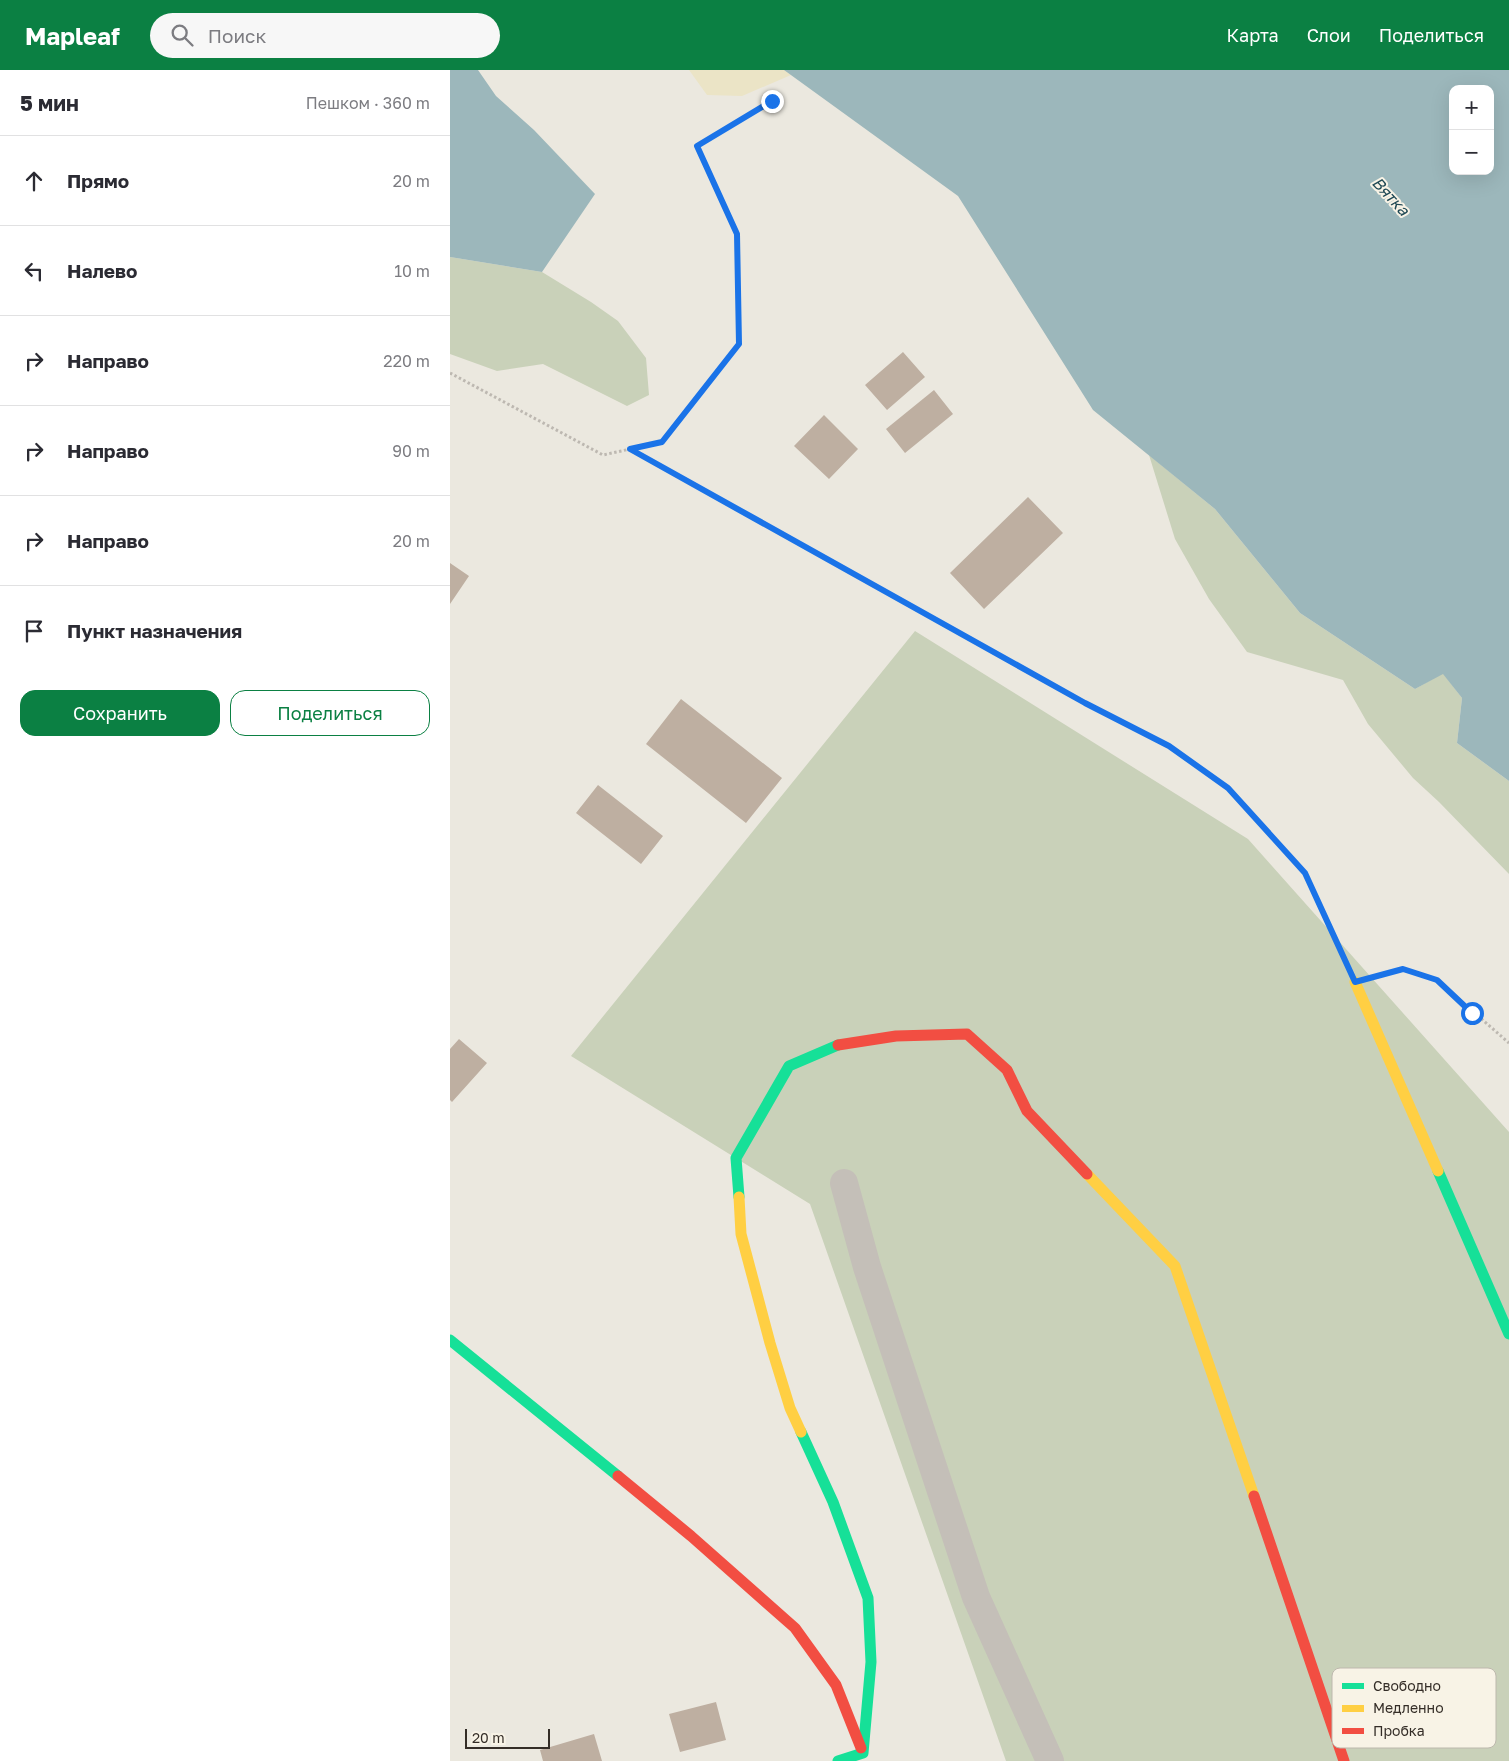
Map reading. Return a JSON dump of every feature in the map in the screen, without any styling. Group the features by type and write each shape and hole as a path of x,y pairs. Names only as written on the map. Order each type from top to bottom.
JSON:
{"street":[{"path":"1355,982 1509,1334"},
{"path":"865,1757 871,1662 868,1598 833,1502 790,1408 770,1343 741,1234 736,1158 789,1066 839,1044 896,1036 967,1034 1007,1070 1027,1110 1175,1266 1332,1726"},
{"path":"844,1183 867,1267 976,1597 1050,1761"},
{"path":"450,1340 691,1536 795,1628 836,1685 865,1757"},
{"path":"1340,1748 1344,1761"},
{"path":"838,1761 865,1757"}],"path":[{"path":"450,373 603,455 662,442 739,344 737,234 697,146 772,101"},
{"path":"630,449 1085,703 1169,746 1228,788 1305,873 1355,982 1403,969 1437,980 1509,1043"}],"green space":[{"path":"450,257 542,272 591,302 618,321 646,358 649,395 627,406 543,364 497,371 450,354"},
{"path":"1149,455 1215,509 1300,613 1415,689 1443,673 1462,698 1457,743 1509,781 1509,874 1413,778 1368,724 1343,680 1247,652 1209,599 1175,539"},
{"path":"915,631 1248,839 1509,1132 1509,1761 1006,1761 810,1204 571,1056"}],"sand":[{"path":"689,70 784,70 791,75 742,96 707,95"}],"water":[{"path":"450,70 478,70 496,96 534,130 595,194 542,272 450,257"},
{"name":"Вятка","path":"784,70 1509,70 1509,781 1457,743 1462,698 1443,674 1415,689 1300,613 1215,509 1093,410 958,196"}],"building":[{"path":"903,352 925,377 887,410 865,385"},
{"path":"934,390 953,414 905,453 886,429"},
{"path":"824,415 858,449 829,479 794,446"},
{"path":"1028,497 1063,533 984,609 950,573"},
{"path":"450,563 469,576 450,604"},
{"path":"681,699 782,778 746,823 646,744"},
{"path":"598,785 663,836 641,864 576,813"},
{"path":"459,1039 487,1063 452,1102 450,1100 450,1049"},
{"path":"716,1702 726,1740 680,1752 669,1714"},
{"path":"594,1734 602,1761 543,1761 540,1750"}],"traffic: fast":[{"path":"739,1197 736,1158 789,1066 838,1045"},
{"path":"1438,1171 1509,1334"},
{"path":"450,1340 618,1476"},
{"path":"801,1432 833,1502 868,1598 871,1662 863,1753 838,1761"}],"traffic: slow":[{"path":"1355,982 1438,1171"},
{"path":"1087,1174 1175,1266 1254,1496"},
{"path":"739,1197 741,1234 770,1343 790,1408 801,1432"}],"traffic: jam":[{"path":"838,1045 896,1036 967,1034 1007,1070 1027,1111 1087,1174"},
{"path":"618,1476 691,1536 795,1628 836,1685 861,1748"},
{"path":"1254,1496 1332,1726"},
{"path":"1340,1748 1344,1761"}],"route":[{"path":"772,101 697,146 737,234 739,344 662,442 630,449 1085,703 1169,746 1228,788 1305,873 1355,982 1403,969 1437,980 1472,1013"}]}
